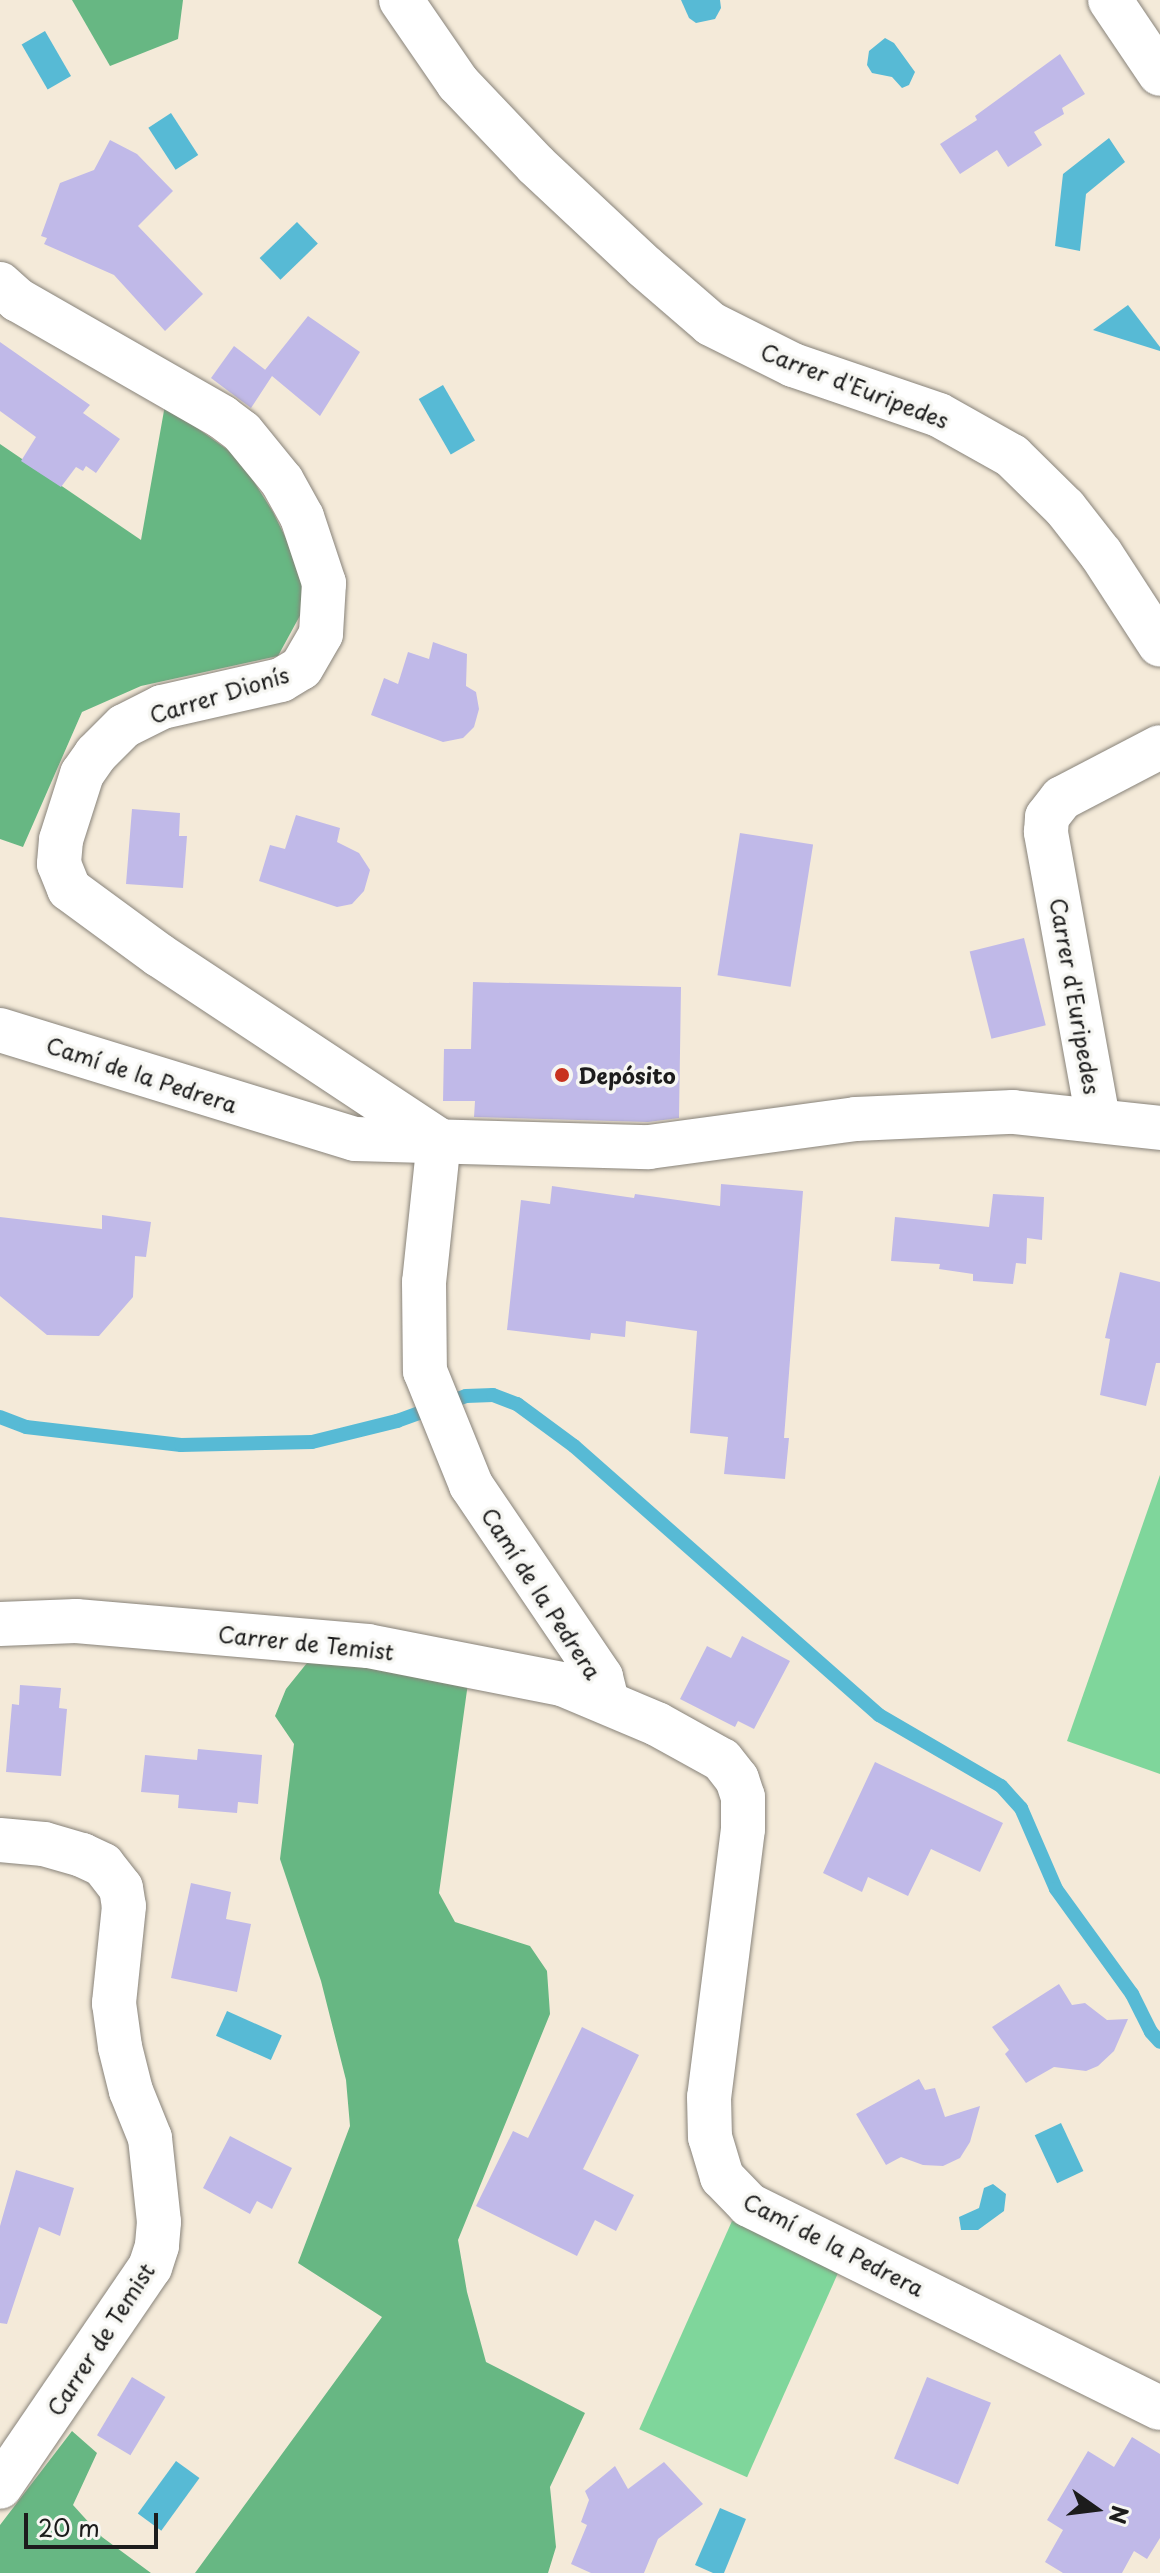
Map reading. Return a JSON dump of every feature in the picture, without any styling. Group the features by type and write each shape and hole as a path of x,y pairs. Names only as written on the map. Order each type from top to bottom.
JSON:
{"street":[{"name":"Carrer d'Euripedes","path":"401,0 458,83 558,185 711,324 793,365 939,415 1012,456 1065,508 1101,554 1160,645"},
{"path":"1110,0 1160,74"},
{"name":"Carrer Dionís","path":"0,284 18,300 222,417 242,432 282,481 302,517 324,583 321,634 301,668 281,680 162,707 124,726 96,754 82,774 61,840 59,864 69,889 159,955 439,1140"},
{"name":"Carrer d'Euripedes","path":"1098,1119 1046,832 1047,817 1062,798 1160,747"},
{"name":"Camí de la Pedrera","path":"0,1030 355,1139 439,1140 424,1282 425,1371 471,1485 601,1677 607,1701 722,1760 737,1779 743,1797 743,1829 709,2097 715,2161 734,2193 749,2205 1160,2408"},
{"path":"439,1140 649,1147 897,1116 1013,1112 1160,1128"},
{"name":"Carrer de Temist","path":"0,1624 76,1621 368,1646 562,1684 607,1701"},
{"name":"Carrer de Temist","path":"0,1840 44,1844 82,1855 103,1865 121,1888 124,1906 114,2003 120,2047 131,2091 150,2138 159,2222 157,2246 150,2267 0,2487"}],"green space":[{"path":"72,0 183,0 178,39 110,66"},
{"path":"165,405 239,458 273,512 301,569 303,610 278,656 141,686 82,712 23,847 0,839 0,444 141,540"},
{"path":"1160,1475 1160,1774 1067,1741"},
{"path":"311,1658 468,1683 439,1893 455,1922 530,1946 547,1971 550,2014 458,2240 467,2292 486,2362 585,2413 550,2487 556,2547 548,2573 195,2573 382,2317 298,2263 350,2126 346,2080 321,1981 280,1859 294,1744 275,1716 286,1689"},
{"path":"732,2221 840,2269 747,2477 639,2429"},
{"path":"72,2431 97,2453 73,2505 102,2537 151,2573 0,2573 0,2525"}],"water":[{"path":"681,0 720,0 721,8 715,19 696,23 689,18"},
{"path":"45,31 71,76 48,90 22,44"},
{"path":"885,38 894,43 915,72 909,85 902,88 892,77 872,73 867,65 869,51"},
{"path":"171,113 198,155 176,170 148,128"},
{"path":"1109,138 1125,162 1086,194 1080,251 1055,246 1063,174"},
{"path":"297,222 318,244 280,280 260,258"},
{"path":"1128,305 1160,347 1160,351 1093,330"},
{"path":"443,385 475,440 451,454 419,399"},
{"path":"227,2011 282,2035 271,2060 216,2036"},
{"path":"1061,2123 1083,2171 1057,2183 1035,2135"},
{"path":"993,2184 1006,2194 1004,2211 978,2230 961,2230 959,2217 979,2208 984,2188"},
{"path":"176,2461 199,2478 161,2531 138,2514"},
{"path":"720,2508 746,2519 724,2573 713,2573 695,2565"}],"building":[{"path":"1060,54 1085,94 1062,108 1064,114 1034,132 1042,145 1008,167 997,150 960,174 940,144 977,120 975,116"},
{"path":"110,140 137,154 173,191 138,226 203,294 165,331 114,275 44,244 47,238 41,236 60,183 94,170"},
{"path":"308,316 360,352 320,416 272,376 251,408 211,378 234,346 265,370"},
{"path":"0,342 90,405 83,413 120,439 96,473 86,466 83,471 76,467 61,487 21,461 36,437 0,411"},
{"path":"433,642 467,654 466,686 476,692 479,709 474,727 463,738 443,742 371,715 384,678 398,684 408,652 429,659"},
{"path":"132,809 180,813 179,836 187,836 183,888 126,884"},
{"path":"296,815 340,828 337,842 359,853 370,870 364,891 352,904 337,907 259,881 270,845 285,849"},
{"path":"740,833 813,845 791,987 717,975"},
{"path":"1024,938 1046,1025 991,1039 970,952"},
{"name":"Depósito","path":"473,982 681,987 679,1118 648,1122 474,1117 475,1101 443,1101 444,1049 471,1049"},
{"path":"721,1184 803,1191 784,1438 789,1438 785,1479 724,1474 728,1437 690,1433 697,1331 626,1321 625,1337 591,1333 590,1340 507,1330 521,1200 550,1204 552,1186 720,1206"},
{"path":"993,1194 1044,1197 1042,1240 1027,1238 1026,1264 1016,1263 1013,1284 973,1281 973,1274 939,1269 940,1264 891,1261 895,1217 989,1227"},
{"path":"102,1215 151,1222 146,1257 135,1256 133,1297 99,1336 47,1335 0,1296 0,1217 102,1229"},
{"path":"1120,1272 1160,1282 1160,1363 1156,1363 1146,1406 1100,1395 1110,1339 1105,1338"},
{"path":"742,1636 790,1661 754,1729 738,1721 735,1727 680,1699 707,1646 731,1658"},
{"path":"20,1685 61,1688 59,1708 67,1709 61,1776 6,1772 12,1704 19,1705"},
{"path":"198,1749 262,1755 258,1804 238,1802 237,1813 178,1808 179,1795 141,1792 145,1755 197,1760"},
{"path":"875,1762 1003,1823 980,1872 931,1849 908,1896 868,1877 862,1892 823,1873"},
{"path":"191,1883 231,1892 226,1919 251,1924 237,1992 171,1978"},
{"path":"1059,1984 1072,2005 1085,2003 1107,2020 1128,2019 1114,2051 1098,2066 1086,2071 1054,2067 1026,2083 1005,2054 1009,2050 992,2027"},
{"path":"582,2027 639,2055 583,2169 634,2195 616,2231 595,2220 577,2256 476,2206 513,2131 528,2138"},
{"path":"919,2079 925,2090 935,2088 945,2117 980,2106 970,2142 960,2158 943,2166 923,2165 901,2157 886,2165 856,2114"},
{"path":"230,2136 292,2168 272,2209 257,2201 250,2214 203,2188"},
{"path":"16,2170 74,2188 60,2236 39,2227 7,2324 0,2323 0,2226"},
{"path":"132,2377 165,2397 130,2455 97,2435"},
{"path":"927,2377 991,2403 958,2484 894,2459"},
{"path":"1132,2437 1160,2454 1160,2538 1147,2559 1134,2551 1122,2573 1063,2573 1045,2562 1063,2530 1047,2520 1088,2451 1114,2467"},
{"path":"664,2462 703,2504 658,2539 644,2573 591,2573 571,2564 587,2525 581,2522 589,2500 585,2491 615,2466 628,2489"}],"waterway":[{"path":"0,1417 26,1427 181,1445 312,1442 397,1421 466,1396 493,1395 517,1404 574,1446 879,1715 1001,1786 1021,1808 1056,1889 1132,1994 1151,2032 1160,2042"}],"place":[{"name":"Depósito","path":"562,1075"}]}
